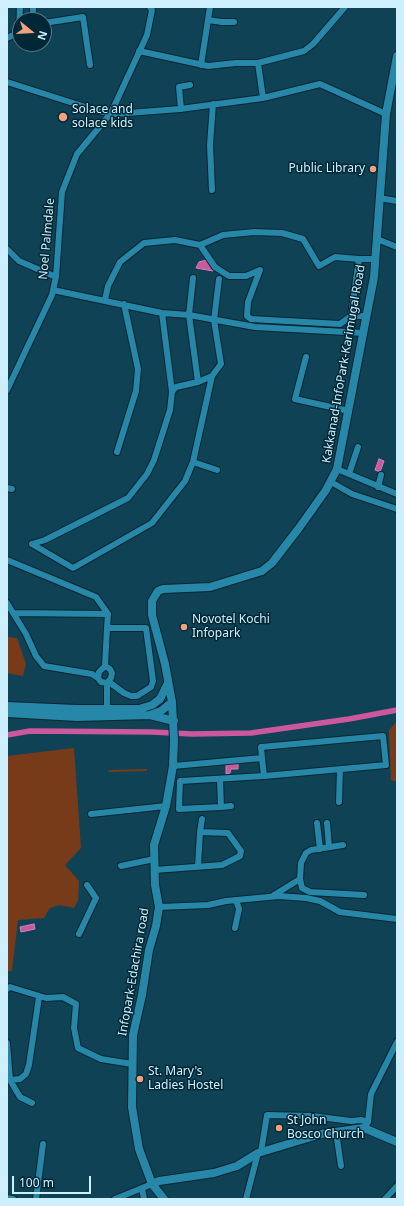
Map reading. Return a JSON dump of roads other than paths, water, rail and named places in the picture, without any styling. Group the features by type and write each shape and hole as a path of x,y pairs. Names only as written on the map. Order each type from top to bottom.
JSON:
{"main road":[{"name":"Kakkanad-InfoPark-Karimugal Road","path":"174,722 168,682 152,615 151,608 155,595 163,589 217,586 262,571 272,563 289,542 331,482 337,469 367,316 377,239 386,114 396,59"},
{"path":"7,713 106,710 146,707 160,698 168,682"},
{"path":"150,716 163,710 172,702"},
{"path":"7,706 50,711 77,717 150,716 174,722"},
{"name":"Infopark-Edachira road","path":"164,1199 152,1184 139,1149 132,1107 132,1064 133,1035 142,995 149,950 156,926 159,907 154,870 154,845 166,806 173,766 174,722"},
{"path":"152,1184 159,1181 214,1173 237,1166 259,1153 290,1142 366,1125 397,1142"}],"street":[{"name":"Noel Palmdale","path":"7,390 53,290 56,277 62,192 77,154 111,113 147,35 152,10 150,7"},
{"path":"201,65 210,7"},
{"path":"139,50 208,66 236,63 258,63 304,51 313,44 345,7"},
{"path":"52,22 83,17 90,65"},
{"path":"208,20 234,22"},
{"path":"258,63 263,98"},
{"path":"7,82 111,113 181,109 263,98 320,84 386,114"},
{"path":"181,109 179,87 190,85"},
{"path":"212,190 210,145 213,104"},
{"path":"379,198 397,201"},
{"path":"105,300 108,286 120,262 144,243 175,240 200,245 223,235 254,232 282,233 303,239 319,266 335,257 375,259"},
{"path":"377,239 397,247"},
{"path":"200,245 215,267 229,276 246,276 260,270 248,302 247,316 251,319 340,324 351,316 367,316"},
{"path":"8,252 20,261 56,277"},
{"path":"351,316 359,259"},
{"path":"193,278 189,315 198,382"},
{"path":"162,313 172,392 170,410 154,460 147,474 128,498 45,540 32,544 73,568 152,523 185,481 194,462 212,376 221,364 214,320 219,279"},
{"path":"53,290 162,313 189,315 255,327 364,333"},
{"path":"117,452 136,391 138,369 124,304"},
{"path":"306,357 296,399 349,411"},
{"path":"172,392 176,387 198,382 212,376"},
{"path":"348,474 358,447"},
{"path":"194,462 217,470"},
{"path":"337,469 397,494"},
{"path":"378,487 381,475"},
{"path":"331,482 352,494 397,509"},
{"path":"7,560 96,598 108,614 105,666 99,672 98,678"},
{"path":"7,603 36,656 44,666 78,671 98,678 101,682 108,683 124,693 137,696 146,692 151,687 153,681 146,628 107,628"},
{"path":"14,614 108,614"},
{"path":"105,666 110,669 112,673 108,683 106,710"},
{"path":"231,806 179,809 180,781 264,776 386,766 383,736 261,747 264,776"},
{"path":"173,766 262,758"},
{"path":"339,802 340,770"},
{"path":"220,779 221,807"},
{"path":"91,814 166,806"},
{"path":"198,866 202,819"},
{"path":"317,823 320,849"},
{"path":"327,823 329,847"},
{"path":"154,870 222,865 240,856 241,851 228,834 200,832"},
{"path":"343,845 306,853 301,863 300,880 302,888 310,892 364,895"},
{"path":"121,866 154,858"},
{"path":"272,896 300,880"},
{"path":"78,934 96,898 87,885"},
{"path":"159,907 208,905 272,896 306,898 320,902 340,912 397,919"},
{"path":"235,928 239,909 236,900"},
{"path":"7,988 10,987 39,997 63,997 76,1004 74,1028 78,1048 101,1059 132,1064"},
{"path":"10,1080 20,1080 26,1074 29,1065 39,997"},
{"path":"366,1125 371,1094 397,1042"},
{"path":"7,1043 10,1080 20,1097 32,1103"},
{"path":"247,1199 267,1115 312,1116 351,1121 361,1120 366,1125"},
{"path":"336,1132 341,1166"},
{"path":"36,1199 43,1144"},
{"path":"114,1199 152,1184"},
{"path":"385,1199 397,1186"},
{"path":"142,1188 144,1199"},
{"path":"7,1198 13,1199"}],"waterway":[{"path":"7,735 30,731 152,732 192,734 251,733 349,719 397,710"}],"place":[{"name":"Solace and solace kids","path":"63,117"},
{"name":"Public Library","path":"373,169"},
{"name":"Novotel Kochi Infopark","path":"184,627"},
{"name":"St. Mary's Ladies Hostel","path":"140,1079"},
{"name":"St John Bosco Church","path":"279,1128"}]}
